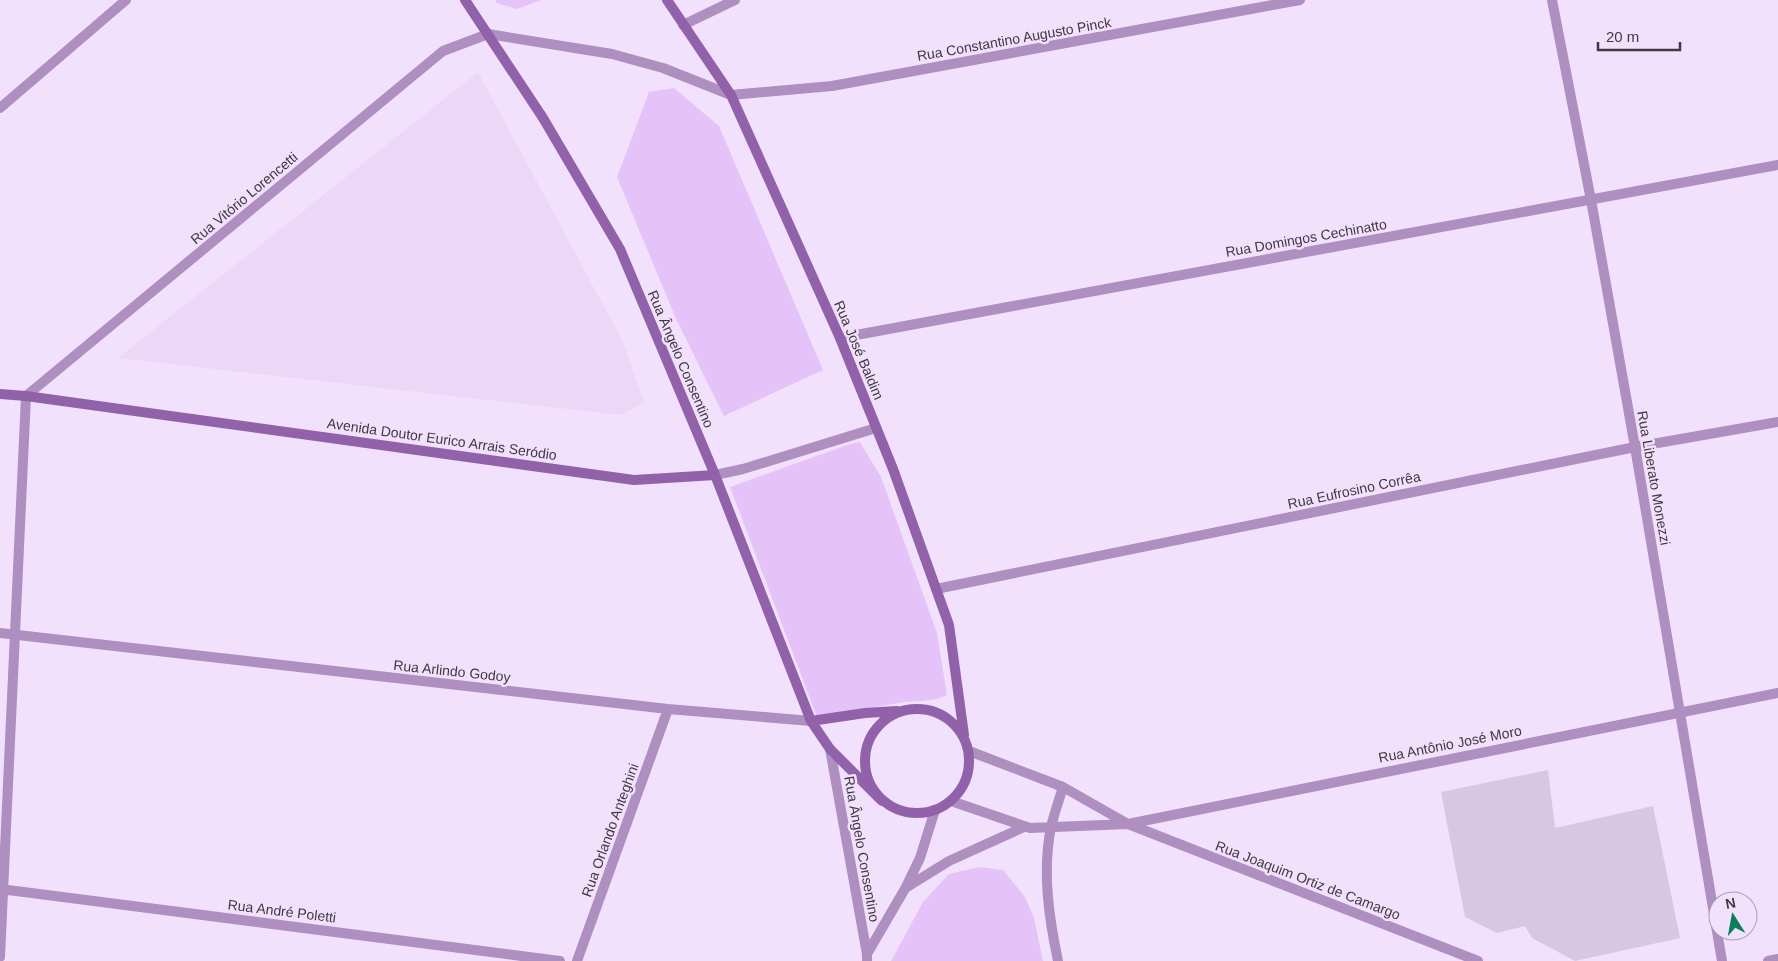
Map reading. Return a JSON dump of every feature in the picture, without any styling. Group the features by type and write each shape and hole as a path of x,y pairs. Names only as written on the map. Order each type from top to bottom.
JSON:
{"street":[{"path":"0,108 126,0"},
{"name":"Rua Ângelo Consentino","path":"465,0 543,118 620,249 715,475 811,721 830,749 882,801"},
{"name":"Rua José Baldim","path":"667,0 731,95 840,338 892,469 949,625 964,735"},
{"path":"683,25 735,0"},
{"name":"Rua Constantino Augusto Pinck","path":"731,95 832,86 1300,0"},
{"name":"Rua Liberato Monezzi","path":"1552,0 1592,200 1722,961"},
{"path":"488,34 612,54 663,68 731,95"},
{"name":"Rua Vitório Lorencetti","path":"26,396 443,51 488,34"},
{"name":"Rua Domingos Cechinatto","path":"840,338 1778,165"},
{"name":"Avenida Doutor Eurico Arrais Seródio","path":"0,394 26,396 634,480 715,475 742,469 876,428"},
{"path":"0,957 26,396"},
{"name":"Rua Eufrosino Corrêa","path":"936,589 1635,447 1778,422"},
{"name":"Rua Arlindo Godoy","path":"0,633 668,709 811,721 864,713 901,711"},
{"name":"Rua Antônio José Moro","path":"1128,824 1778,693"},
{"path":"919,708 937,712 952,721 964,735 969,751 968,779 961,791 951,801 936,810 908,813 894,808 882,801 871,786 865,769 865,751 872,733 884,720 901,711 919,708"},
{"name":"Rua Orlando Anteghini","path":"577,961 668,709"},
{"name":"Rua Ângelo Consentino","path":"830,749 867,958"},
{"name":"Rua Joaquim Ortiz de Camargo","path":"969,751 1063,787 1128,824 1478,961"},
{"path":"1058,961 1050,922 1046,880 1051,828 1063,787"},
{"path":"951,801 1024,827"},
{"path":"867,958 920,858 936,810"},
{"name":"Rua Joaquim Ortiz de Camargo","path":"1024,827 1051,828 1128,824"},
{"path":"906,887 949,861 1024,827"},
{"name":"Rua André Poletti","path":"2,889 560,961"},
{"path":"1768,961 1778,959"}],"shaded area":[{"path":"495,0 541,0 517,9 497,3"},
{"path":"478,72 623,342 644,403 620,415 118,358"},
{"path":"674,88 719,126 823,370 724,416 677,321 617,177 649,92"},
{"path":"860,442 881,477 937,633 947,695 941,698 898,703 817,717 730,487"},
{"path":"979,867 1003,870 1025,897 1034,918 1043,961 891,961 923,902 949,874"}],"building":[{"path":"1548,770 1555,828 1653,806 1680,938 1575,961 1532,938 1525,926 1497,933 1465,917 1441,792"}]}
